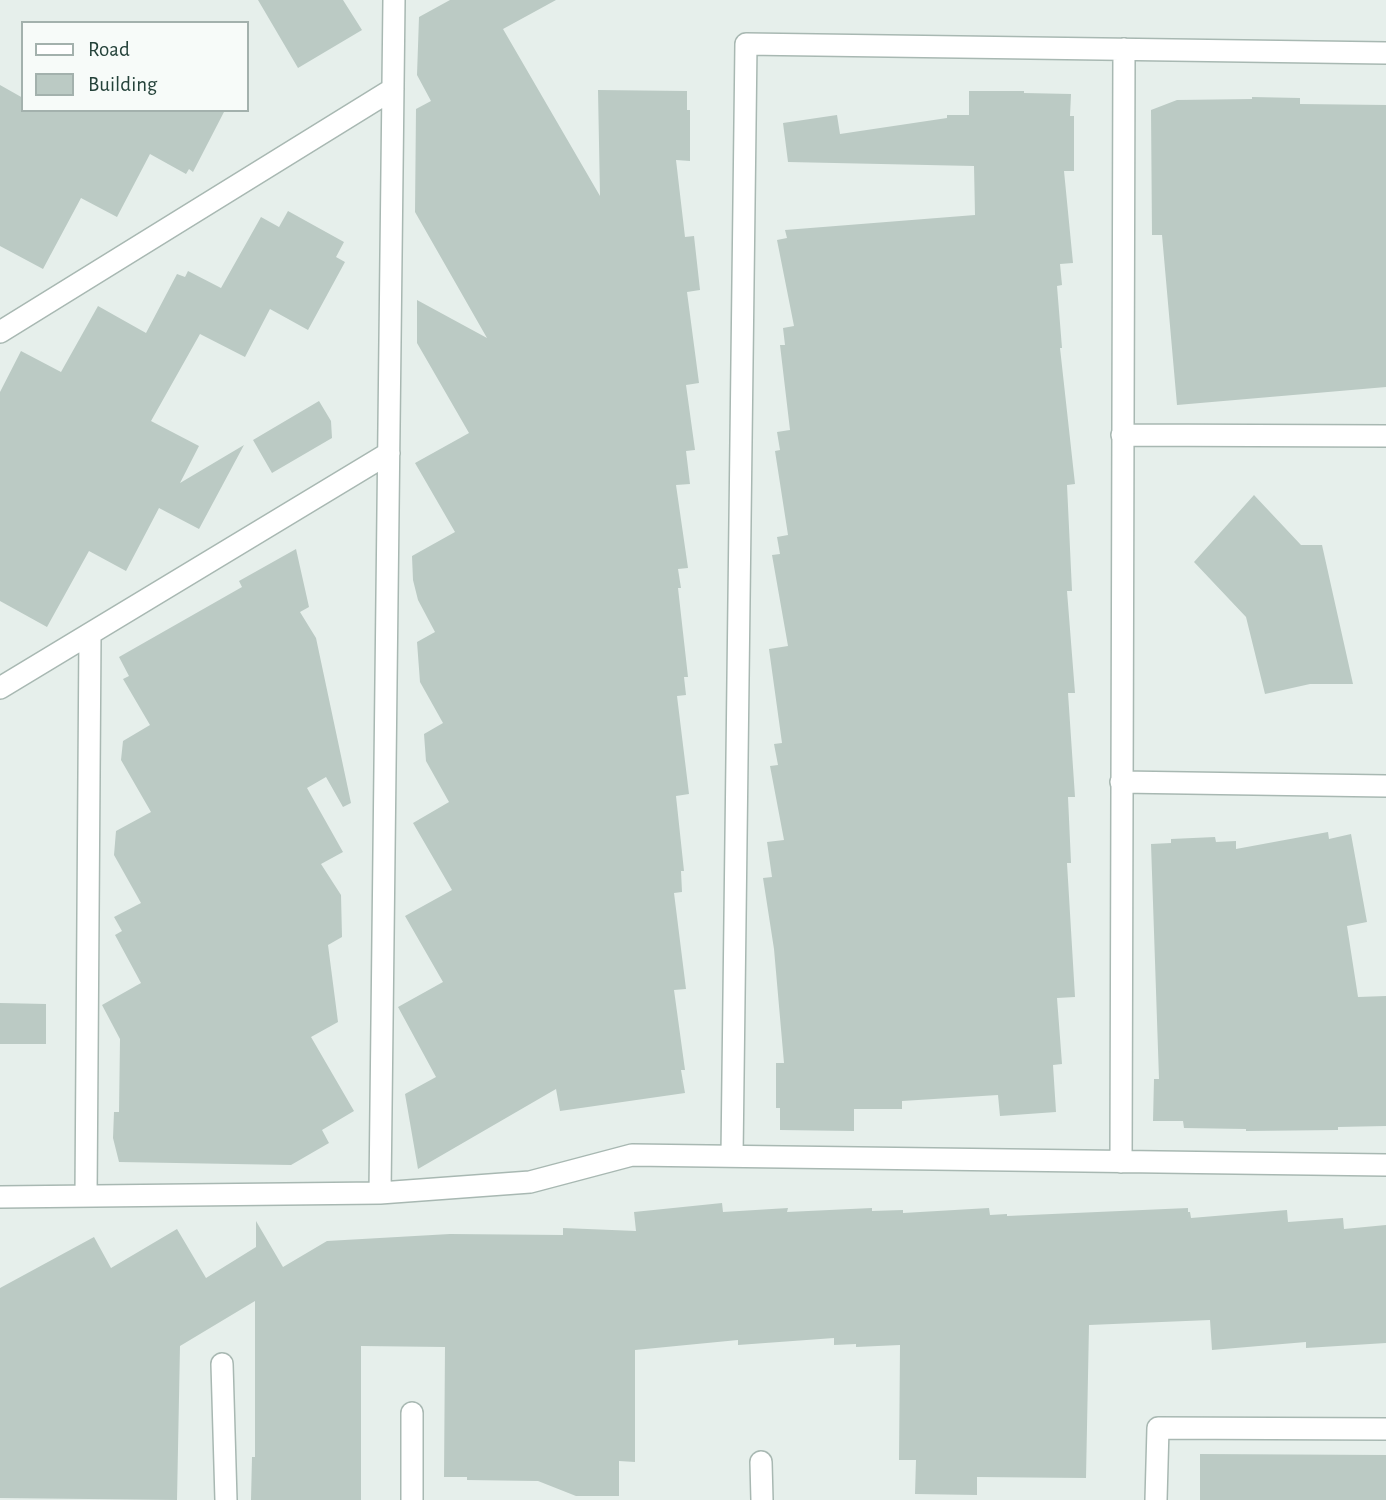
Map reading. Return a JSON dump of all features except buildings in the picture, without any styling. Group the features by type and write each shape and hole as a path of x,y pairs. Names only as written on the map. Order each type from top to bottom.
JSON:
{"street":[{"path":"380,1193 394,0"},
{"path":"732,1156 746,44 1386,53"},
{"path":"1121,1161 1124,49"},
{"path":"0,332 393,89"},
{"path":"1122,435 1386,436"},
{"path":"0,688 389,453"},
{"path":"86,1196 90,634"},
{"path":"1121,782 1386,786"},
{"path":"0,1197 380,1193 530,1182 632,1155 1386,1166"},
{"path":"222,1364 226,1500"},
{"path":"412,1413 412,1500"},
{"path":"1156,1500 1158,1429 1386,1429"},
{"path":"761,1462 762,1500"}]}
